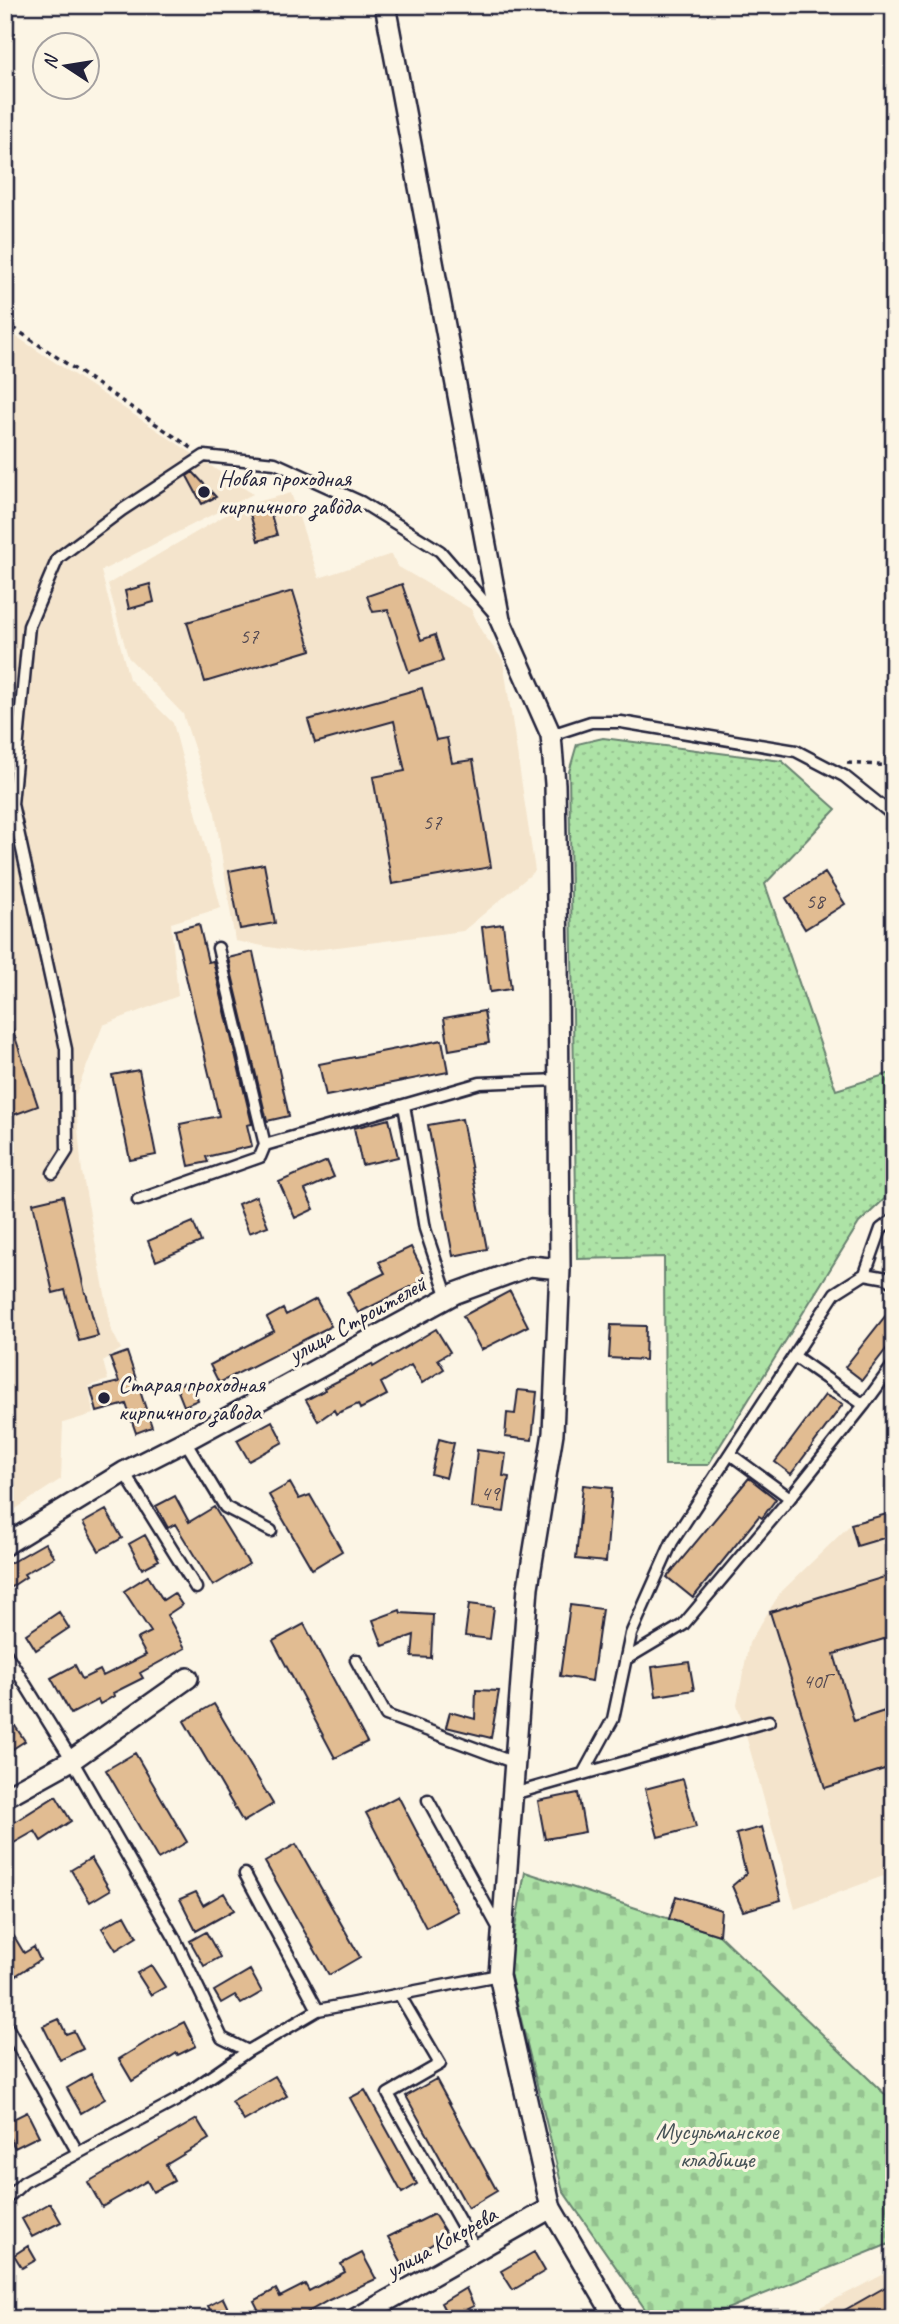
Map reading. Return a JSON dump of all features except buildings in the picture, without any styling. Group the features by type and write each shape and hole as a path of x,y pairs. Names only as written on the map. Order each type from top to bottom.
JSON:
{"street":[{"path":"385,5 500,620 551,734 555,797 560,1269 554,1433 528,1587 499,1975 551,2208 616,2319"},
{"name":"улица Строителей","path":"5,1545 124,1472 448,1298 530,1266 560,1269"},
{"path":"5,1797 72,1760 188,1678"},
{"name":"улица Кокорева","path":"355,2319 551,2208"}],"lane":[{"path":"53,1173 67,1151 66,1049 9,804 29,626 58,558 122,510 204,456 275,463 361,502 440,551 500,620"},
{"path":"551,734 590,722 621,722 796,751 844,776 894,816"},
{"path":"138,1200 260,1157 265,1145 218,948"},
{"path":"265,1145 480,1083 559,1080"},
{"path":"404,1105 425,1229 448,1298"},
{"path":"583,1774 613,1719 631,1634 672,1542 835,1293 864,1274 881,1229 894,1219"},
{"path":"864,1274 887,1278 894,1283"},
{"path":"794,1356 864,1405"},
{"path":"625,1659 683,1625 790,1498 894,1363"},
{"path":"185,1441 225,1507 271,1531"},
{"path":"730,1454 790,1498"},
{"path":"124,1472 196,1588"},
{"path":"5,1652 72,1760 175,1939 222,2038 248,2051"},
{"path":"356,1660 386,1715 515,1763"},
{"path":"513,1794 769,1720"},
{"path":"428,1800 502,1936"},
{"path":"245,1874 318,2010"},
{"path":"5,2200 24,2182 177,2101 248,2051 318,2010 499,1975"},
{"path":"400,1994 440,2064 388,2094 476,2250"},
{"path":"5,2023 78,2153"}],"path":[{"path":"5,322 204,456"},
{"path":"817,761 894,766"}],"shaded area":[{"path":"5,329 253,494 101,571 129,679 173,723 221,908 171,923 178,996 103,1025 75,1096 82,1172 112,1331 121,1349 103,1361 108,1380 89,1386 93,1414 63,1423 61,1479 5,1516"},
{"path":"291,493 319,578 392,554 397,566 471,609 482,632 503,660 535,871 463,931 298,952 235,941 215,813 183,714 128,657 108,584 241,506"},
{"path":"894,1512 894,1872 795,1909 737,1704 749,1643 780,1593 851,1524"},
{"path":"894,2269 894,2319 797,2319"}],"green space":[{"path":"603,738 782,761 836,809 765,884 836,1090 894,1072 894,1190 859,1223 708,1465 665,1465 664,1257 577,1259 569,772 577,744"},
{"name":"Мусульманское кладбище","path":"525,1872 719,1935 894,2103 894,2242 702,2319 652,2319 563,2191 508,1966"}],"place":[{"name":"Новая проходная кирпичного завода","path":"204,492"},
{"name":"Старая проходная кирпичного завода","path":"104,1398"}]}
